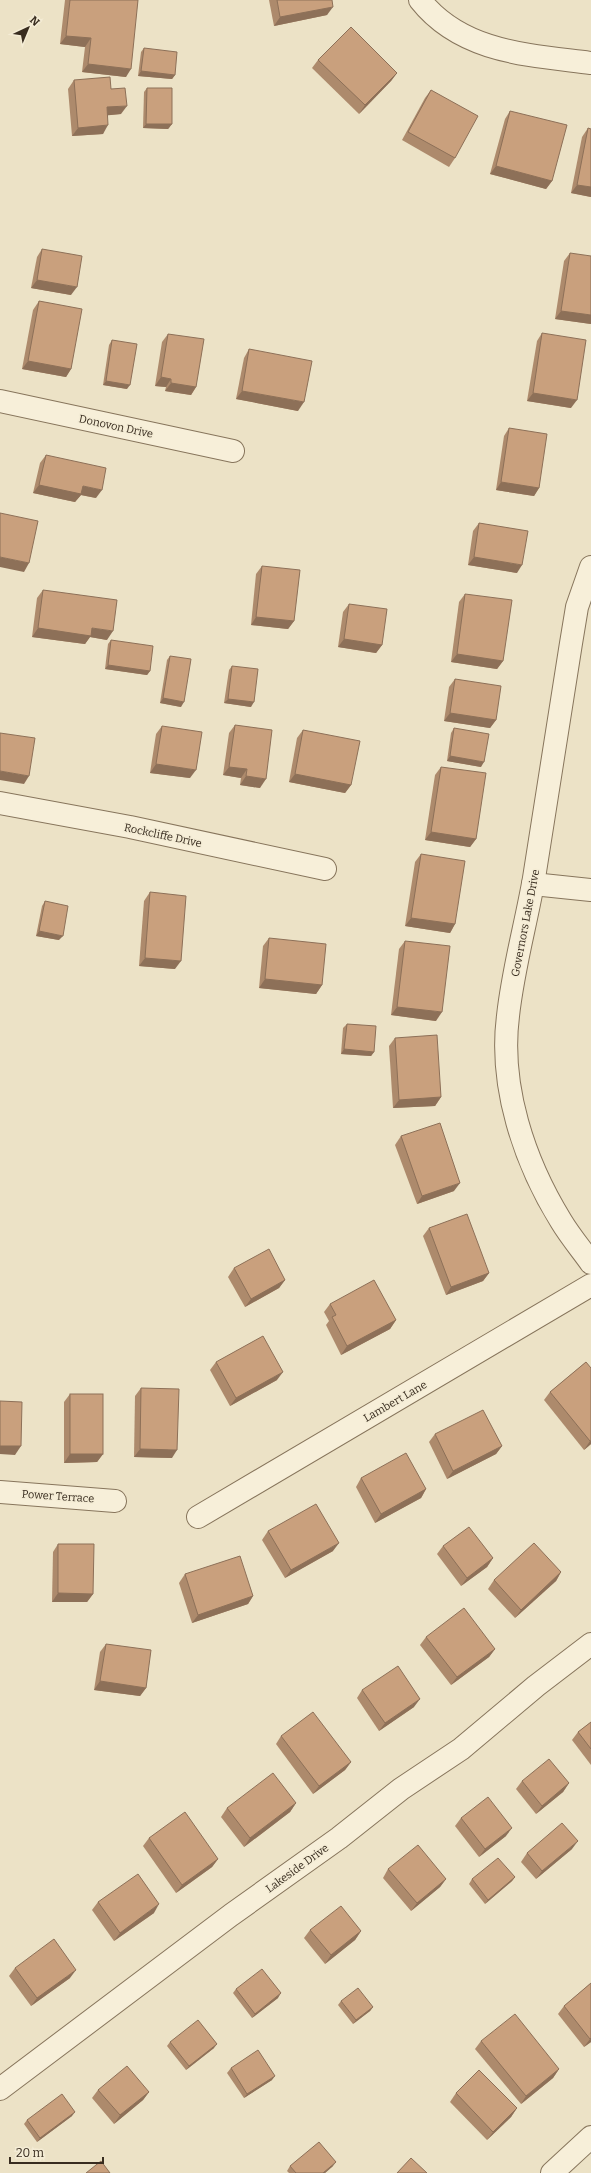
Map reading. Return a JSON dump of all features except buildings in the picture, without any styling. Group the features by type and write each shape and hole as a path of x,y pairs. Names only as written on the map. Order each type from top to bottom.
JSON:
{"street":[{"path":"420,0 447,26 482,44 514,53 591,63"},
{"name":"Donovon Drive","path":"0,401 233,451"},
{"name":"Governors Lake Drive","path":"591,568 577,607 533,884 507,1017 507,1053 511,1089 520,1131 529,1158 544,1191 562,1222 591,1263"},
{"name":"Rockcliffe Drive","path":"0,802 130,827 325,869"},
{"path":"533,884 591,890"},
{"name":"Lambert Lane","path":"198,1516 591,1285"},
{"name":"Power Terrace","path":"0,1492 115,1501"},
{"name":"Lakeside Drive","path":"0,2089 231,1915 338,1838 401,1789 460,1749 536,1686 591,1644"},
{"path":"552,2173 591,2137"}]}
